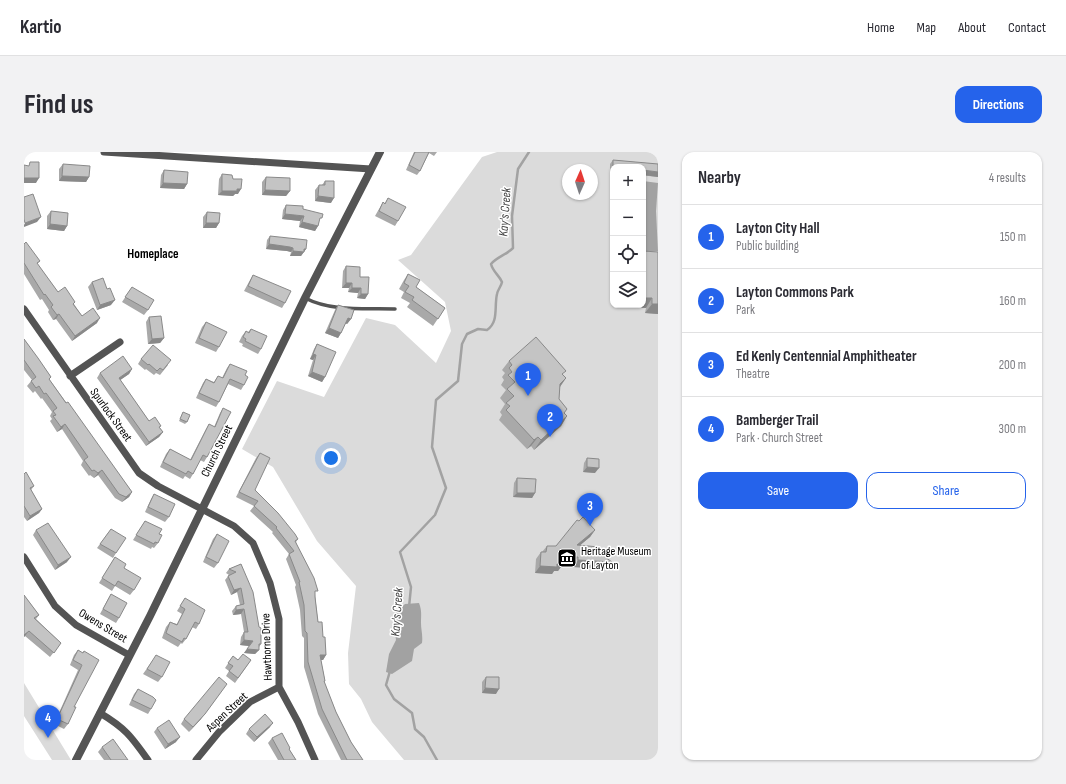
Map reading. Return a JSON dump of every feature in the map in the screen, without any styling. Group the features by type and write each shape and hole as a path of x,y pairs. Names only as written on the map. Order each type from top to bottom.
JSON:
{"street":[{"path":"104,152 371,169"},
{"name":"Church Street","path":"76,760 202,509 305,298 380,152"},
{"name":"Spurlock Street","path":"24,310 139,473 158,486 202,509"},
{"path":"70,376 120,342"},
{"name":"Hawthorne Drive","path":"202,509 234,526 253,543 270,583 279,619 279,687 298,722 315,760"},
{"name":"Owens Street","path":"24,557 55,606 76,625 129,655"},
{"name":"Aspen Street","path":"196,760 219,732 250,702 279,687"},
{"path":"100,713 118,724 131,736 148,760"}],"lane":[{"path":"305,298 320,305 332,307 395,309"}],"shaded area":[{"path":"497,152 658,152 658,760 404,760 372,722 361,699 349,684 348,653 356,586 317,541 273,467 242,449 277,381 324,397 366,318 395,325 436,363 451,331 445,302 398,260 411,255 482,157"},
{"path":"24,683 71,760 52,760 24,716"}],"water":[{"path":"646,181 658,183 656,211 658,251 646,252"},
{"path":"419,603 421,608 422,643 414,649 412,661 392,674 386,672 389,654 396,640 394,624 396,612 405,604"}],"building":[{"path":"415,152 429,152 420,171 409,165"},
{"path":"613,160 658,164 658,172 646,170 646,164 613,164"},
{"path":"30,162 39,162 39,178 24,178 24,165 29,166"},
{"path":"63,164 90,166 89,177 62,176"},
{"path":"164,170 188,172 187,184 163,183"},
{"path":"222,174 232,175 233,179 242,179 241,189 237,189 237,191 222,191"},
{"path":"266,177 290,178 290,191 265,190"},
{"path":"325,181 334,181 334,198 318,196 319,185 325,185"},
{"path":"33,194 41,217 25,223 24,197"},
{"path":"388,198 406,207 398,221 379,211 383,202 385,204"},
{"path":"286,205 303,206 303,209 323,214 322,218 320,218 318,226 302,222 304,216 285,214"},
{"path":"51,211 68,213 67,226 50,224"},
{"path":"207,212 220,213 219,223 206,223"},
{"path":"270,236 307,240 306,249 304,249 304,252 293,251 293,248 290,247 269,244"},
{"path":"26,242 40,261 37,263 58,292 65,287 75,302 73,304 82,316 93,308 100,318 75,336 59,314 57,315 51,307 53,305 45,294 44,295 24,263 24,244"},
{"path":"646,251 658,252 658,304 652,304 652,298 646,298"},
{"path":"346,266 360,267 360,277 369,277 368,294 361,294 361,288 352,288 352,283 346,283"},
{"path":"408,274 420,280 416,287 445,308 438,319 412,300 414,297 405,292 409,286 404,283"},
{"path":"253,275 291,291 285,303 248,286"},
{"path":"103,278 107,289 110,288 115,300 100,305 92,282"},
{"path":"132,287 154,300 148,310 125,297"},
{"path":"338,305 354,310 351,319 348,318 341,333 329,328"},
{"path":"161,316 164,338 152,339 149,317"},
{"path":"206,322 227,332 219,347 199,338"},
{"path":"251,329 267,336 261,349 245,341 246,339 243,337 246,331 249,333"},
{"path":"536,337 566,371 562,374 566,378 560,384 559,399 567,409 564,413 567,416 541,440 538,437 534,440 506,410 510,406 506,403 514,396 507,389 515,382 508,375 512,372 509,368 512,365 509,361"},
{"path":"24,339 51,377 49,379 66,403 68,402 132,492 126,497 119,494 102,470 98,473 94,470 92,471 84,460 88,457 65,424 61,427 53,416 56,415 53,411 57,408 46,393 44,394 39,386 36,388 31,381 36,377 24,360"},
{"path":"317,344 336,352 325,377 312,372 316,355 313,354"},
{"path":"153,345 171,360 163,370 160,368 157,371 141,359"},
{"path":"123,356 132,369 119,378 149,421 155,417 163,432 149,442 100,373"},
{"path":"230,364 247,371 245,375 248,377 244,385 230,379 219,402 199,393 206,379 214,383 218,376 223,378"},
{"path":"223,408 231,412 207,457 203,455 193,474 188,471 186,474 163,462 170,449 191,460 209,424 215,427"},
{"path":"183,412 190,415 187,422 180,419"},
{"path":"260,453 270,458 255,490 278,513 295,534 298,539 295,541 314,578 318,591 315,591 315,597 318,622 322,622 323,637 325,637 326,655 320,655 324,681 336,712 351,742 363,760 347,760 322,709 308,662 307,633 305,631 304,605 300,582 289,554 294,551 276,528 277,527 254,506 258,501 239,492"},
{"path":"587,458 599,459 599,468 587,467"},
{"path":"26,472 34,486 30,488 42,509 30,516 24,506 24,474"},
{"path":"517,478 536,479 535,493 517,493"},
{"path":"154,494 175,504 169,517 148,507"},
{"path":"583,517 595,530 577,545 599,547 598,552 612,562 578,560 578,557 564,557 563,564 557,564 557,567 540,566 541,552 546,552 547,546 556,546 577,520 579,521"},
{"path":"145,521 162,529 159,534 162,535 158,543 155,542 154,544 136,535"},
{"path":"48,523 71,557 58,565 36,530"},
{"path":"111,529 126,538 116,553 100,544"},
{"path":"217,534 229,541 218,563 206,557"},
{"path":"115,557 126,564 124,568 141,578 134,590 118,581 115,586 102,578"},
{"path":"241,564 253,592 259,627 261,628 261,644 259,644 259,650 247,649 253,641 244,640 244,632 248,632 244,609 236,610 236,606 244,604 241,588 234,590 228,576 236,572 229,569"},
{"path":"111,594 127,603 119,618 103,609"},
{"path":"24,595 39,615 34,618 61,643 54,653 29,631 24,635"},
{"path":"185,598 205,610 199,624 195,622 186,639 184,638 182,642 166,633 170,622 177,625 185,609 180,606"},
{"path":"78,650 83,653 84,651 99,660 74,707 76,707 68,724 57,719 82,665 73,660"},
{"path":"243,654 251,660 238,678 229,671 233,666 228,663 233,656 238,660"},
{"path":"156,655 170,662 162,677 147,669"},
{"path":"219,677 227,684 205,714 193,727 184,719"},
{"path":"486,677 499,677 499,689 485,688"},
{"path":"138,689 156,700 151,709 132,700"},
{"path":"265,714 273,723 257,737 249,729"},
{"path":"169,720 180,737 168,744 157,728"},
{"path":"282,733 296,760 284,760 272,738"},
{"path":"113,739 128,760 111,760 102,747"}],"waterway":[{"name":"Kay's Creek","path":"409,607 411,587 400,552 435,515 446,488 432,447 436,400 458,381 462,344 467,334 478,329 487,330 491,327 495,319 496,299 502,282 491,264 513,248 512,216 518,169 529,152"},
{"name":"Kay's Creek","path":"390,671 386,685 394,699 412,713 415,729 424,737 437,760"}],"place":[{"name":"Layton City Hall","path":"528,396"},
{"name":"Layton Commons Park","path":"550,437"},
{"name":"Ed Kenly Centennial Amphitheater","path":"590,526"},
{"name":"Heritage Museum of Layton","path":"567,558"},
{"name":"Bamberger Trail","path":"48,738"}],"district":[{"name":"Homeplace","path":"153,254"}]}
